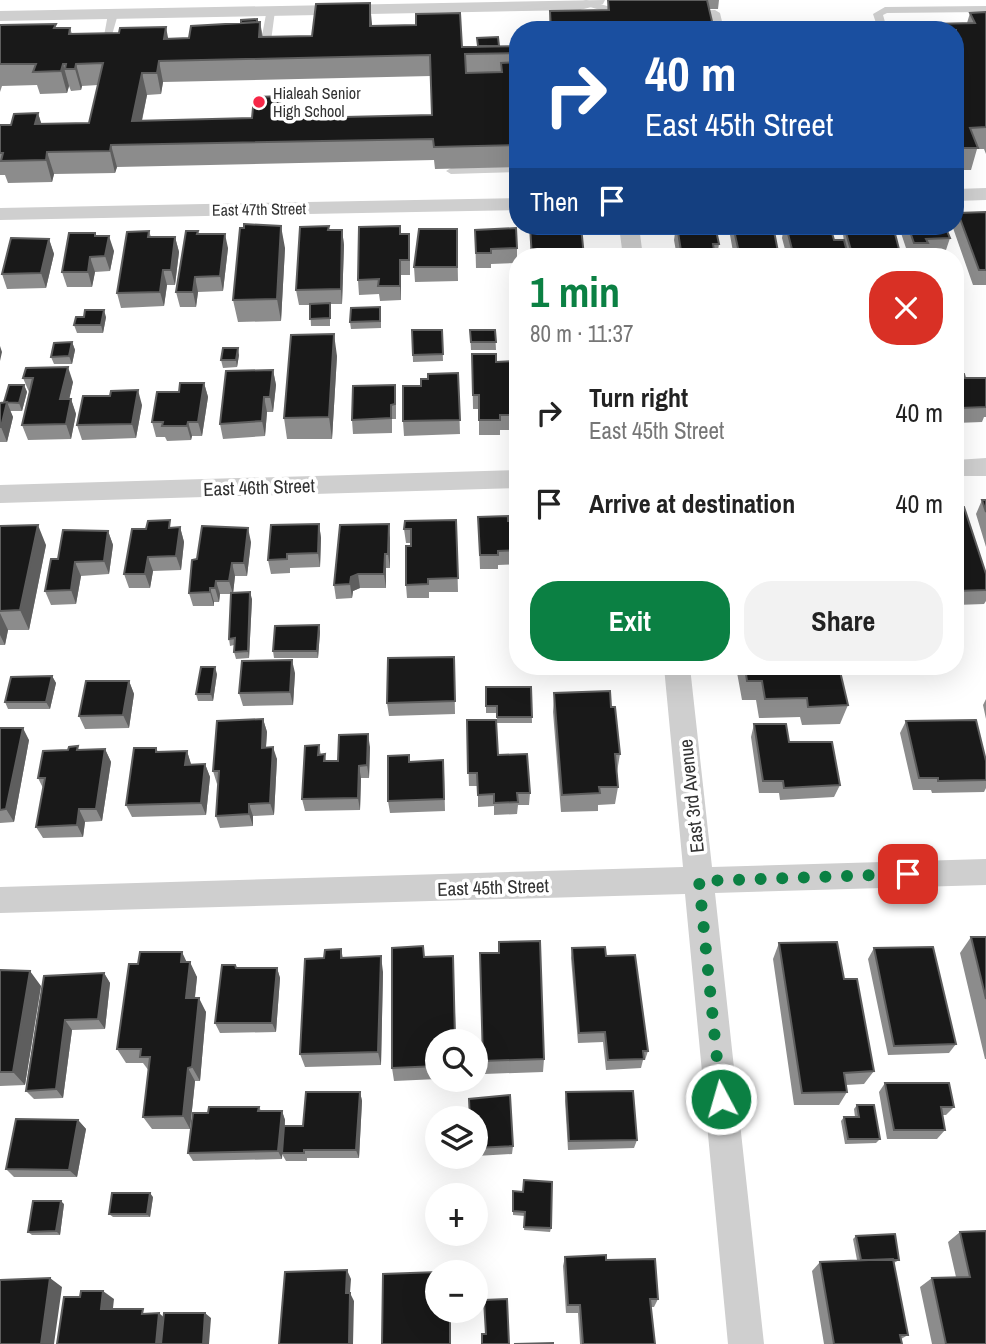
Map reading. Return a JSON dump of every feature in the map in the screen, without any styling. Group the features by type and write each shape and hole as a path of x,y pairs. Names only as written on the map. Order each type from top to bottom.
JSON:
{"street":[{"path":"0,16 593,1"},
{"path":"964,195 986,194"},
{"name":"East 47th Street","path":"0,214 509,204"},
{"path":"964,468 986,467"},
{"name":"East 46th Street","path":"0,494 509,479"},
{"name":"East 3rd Avenue","path":"678,675 746,1344"},
{"name":"East 45th Street","path":"0,900 986,872"}],"lane":[{"path":"593,1 622,14 635,14"},
{"path":"880,21 878,14 885,10 986,9"},
{"path":"266,41 270,11"},
{"path":"675,14 715,13 717,21"},
{"path":"113,14 105,45 118,45"},
{"path":"253,41 278,40"},
{"path":"451,171 509,169"}],"building":[{"path":"608,0 707,0 712,21 551,21 550,11 609,10"},
{"path":"370,3 370,26 416,25 416,14 460,13 462,47 509,46 509,53 465,54 466,73 502,72 501,63 509,63 509,145 434,147 433,139 111,145 110,151 47,152 46,160 1,161 3,153 0,153 0,125 11,125 14,114 38,113 35,124 89,123 103,63 76,64 75,69 65,69 66,64 63,64 61,71 33,72 36,64 0,64 0,25 56,24 54,28 70,28 69,34 119,33 120,28 166,27 164,39 189,38 191,26 260,22 259,37 312,36 316,4","holes":["430,55 432,115 300,118 300,109 283,109 285,96 254,97 252,118 132,121 142,73 157,73 159,61"]},
{"path":"986,12 986,127 970,128 978,148 964,148 964,23 975,23 970,13"},
{"path":"257,19 257,22 241,23 241,20"},
{"path":"498,37 499,46 478,46 477,38"},
{"path":"986,212 986,270 979,270 964,229 964,213"},
{"path":"244,224 281,226 277,299 233,300 240,228 244,228"},
{"path":"329,226 328,230 342,230 341,289 296,290 300,227"},
{"path":"400,226 400,234 409,234 409,260 400,260 400,286 378,286 379,279 358,280 359,227"},
{"path":"509,228 509,235 516,235 517,248 491,249 491,253 476,253 475,230"},
{"path":"419,229 457,229 457,267 414,267"},
{"path":"149,231 148,237 175,237 171,270 163,270 160,292 117,293 127,232"},
{"path":"186,231 198,231 197,234 225,234 220,276 195,277 193,292 176,292"},
{"path":"69,233 109,236 105,256 90,257 88,272 62,272"},
{"path":"531,235 582,235 583,248 531,248"},
{"path":"678,235 717,235 719,244 713,244 714,248 681,248"},
{"path":"735,235 775,235 777,248 738,248"},
{"path":"788,235 833,235 834,240 844,240 846,248 792,248"},
{"path":"847,235 895,235 899,248 850,248"},
{"path":"911,235 949,235 950,238 926,239 928,243 914,243"},
{"path":"11,238 49,239 41,273 2,274"},
{"path":"330,303 330,318 310,319 310,304"},
{"path":"380,307 380,321 350,322 351,308"},
{"path":"85,310 104,310 101,325 74,325 76,317 84,317"},
{"path":"412,330 442,330 443,354 413,355"},
{"path":"470,330 495,330 496,342 471,342"},
{"path":"334,334 329,417 284,418 291,335"},
{"path":"72,342 69,356 51,357 54,343"},
{"path":"223,348 238,348 236,360 221,360"},
{"path":"472,354 496,354 496,362 509,361 509,415 500,415 500,420 479,420 479,395 473,395"},
{"path":"68,367 60,399 71,399 66,424 22,425 33,378 23,378 26,368"},
{"path":"273,370 270,397 264,397 262,421 220,424 226,371"},
{"path":"458,373 460,420 403,421 403,386 421,386 421,379 428,379 428,374"},
{"path":"964,374 965,378 986,378 986,407 964,408"},
{"path":"180,383 204,383 198,422 188,422 187,426 162,426 163,422 152,422 157,392 179,392"},
{"path":"9,385 24,385 19,403 4,402"},
{"path":"395,385 395,404 391,405 391,418 352,420 353,386"},
{"path":"138,390 132,424 77,425 83,396 110,396 111,391"},
{"path":"7,402 1,427 0,427 0,403"},
{"path":"964,507 986,574 986,590 964,591"},
{"path":"508,516 509,550 498,551 498,555 480,555 478,517"},
{"path":"170,520 169,528 180,527 176,556 148,557 145,574 124,574 132,529 146,529 148,521"},
{"path":"456,520 458,578 428,579 428,584 406,585 406,546 411,546 411,529 404,529 405,521"},
{"path":"319,524 318,553 287,554 287,559 268,560 271,525"},
{"path":"389,524 384,574 358,574 351,577 350,584 334,585 340,525"},
{"path":"38,525 20,610 0,611 0,526"},
{"path":"202,526 248,528 244,563 232,563 229,581 216,581 215,588 210,588 210,592 189,593 192,560 197,559"},
{"path":"63,530 108,531 104,561 75,562 71,590 45,591 51,559 58,559"},
{"path":"250,592 248,651 234,652 235,638 229,639 231,593"},
{"path":"319,625 317,651 273,651 275,626"},
{"path":"454,657 455,701 387,703 388,658"},
{"path":"292,660 290,692 239,693 242,661"},
{"path":"201,667 215,667 211,694 196,694"},
{"path":"746,675 841,675 848,705 808,707 807,698 765,699 762,681 747,681"},
{"path":"52,676 46,702 5,702 11,677"},
{"path":"86,681 129,681 123,715 79,716"},
{"path":"486,687 531,687 532,717 497,717 497,706 486,706"},
{"path":"610,691 611,707 615,707 620,754 615,754 618,787 599,787 600,793 562,795 554,693"},
{"path":"263,719 262,748 273,747 270,803 249,804 249,814 216,816 219,771 213,771 217,721"},
{"path":"467,720 496,720 498,755 527,754 530,793 517,793 518,802 494,803 494,794 478,795 477,773 468,773"},
{"path":"976,720 986,761 986,780 938,781 938,778 919,778 906,721"},
{"path":"754,724 786,724 789,742 832,742 840,785 784,788 783,781 763,781"},
{"path":"0,728 23,728 6,809 0,810"},
{"path":"368,734 367,765 359,766 358,798 302,799 305,746 319,745 318,755 325,754 324,761 338,761 339,735"},
{"path":"78,746 77,750 105,749 96,809 79,809 77,825 36,827 45,778 38,778 43,751 68,750 69,747"},
{"path":"134,748 156,748 156,752 187,751 185,765 205,764 201,803 126,805"},
{"path":"409,755 409,762 443,760 444,799 388,801 388,756"},
{"path":"971,937 986,937 986,999"},
{"path":"540,941 544,1059 488,1061 488,1029 482,1029 480,953 499,953 499,942"},
{"path":"837,942 844,979 857,979 874,1071 844,1073 847,1092 802,1093 779,943"},
{"path":"423,946 424,957 453,956 455,1029 425,1029 425,1067 392,1068 392,948"},
{"path":"605,947 606,956 635,955 648,1051 643,1051 644,1059 608,1060 605,1032 579,1033 572,948"},
{"path":"933,947 956,1044 894,1046 874,948"},
{"path":"341,949 341,958 381,956 378,1052 300,1054 305,959 324,958 325,950"},
{"path":"140,952 182,952 181,962 190,962 186,998 199,998 192,1067 188,1068 183,1116 143,1117 150,1057 140,1057 141,1049 117,1049 129,964 138,964"},
{"path":"222,965 235,965 236,968 277,968 272,1023 215,1023"},
{"path":"0,970 30,971 13,1072 0,1072"},
{"path":"104,973 98,1019 65,1020 56,1089 26,1091 44,976"},
{"path":"885,1083 949,1083 954,1107 941,1107 945,1130 894,1130"},
{"path":"633,1091 637,1140 569,1141 566,1092"},
{"path":"306,1092 360,1092 356,1150 304,1150 304,1153 282,1153 284,1126 303,1126"},
{"path":"510,1095 513,1146 488,1147 488,1106 469,1106 469,1099"},
{"path":"857,1105 874,1105 880,1139 848,1139 844,1117 859,1117"},
{"path":"209,1107 259,1107 258,1111 282,1111 278,1151 188,1153 193,1113 208,1113"},
{"path":"16,1119 78,1120 69,1170 6,1169"},
{"path":"524,1180 552,1182 551,1228 524,1227 525,1212 513,1211 513,1191 523,1192"},
{"path":"112,1193 150,1193 147,1214 109,1214"},
{"path":"33,1201 61,1201 56,1231 28,1232"},
{"path":"986,1231 986,1344 946,1344 932,1278 970,1277 960,1232"},
{"path":"895,1234 899,1260 861,1260 856,1236"},
{"path":"606,1255 606,1260 655,1259 658,1299 650,1299 655,1344 583,1344 580,1305 568,1305 565,1257"},
{"path":"893,1259 908,1335 900,1335 902,1344 834,1344 820,1262"},
{"path":"347,1270 346,1293 350,1293 349,1344 279,1344 285,1272"},
{"path":"425,1272 425,1323 450,1323 450,1344 382,1344 383,1274"},
{"path":"50,1278 41,1344 0,1344 0,1280"},
{"path":"81,1291 103,1291 101,1309 143,1309 142,1314 159,1313 156,1344 57,1344 64,1297 80,1297"},
{"path":"507,1299 509,1344 482,1344 482,1334 486,1334 485,1323 488,1323 488,1300"},
{"path":"164,1313 205,1313 203,1344 161,1344"}],"place":[{"name":"Hialeah Senior High School","path":"259,102"}],"route":[{"path":"721,1099 699,881 908,874"}]}
